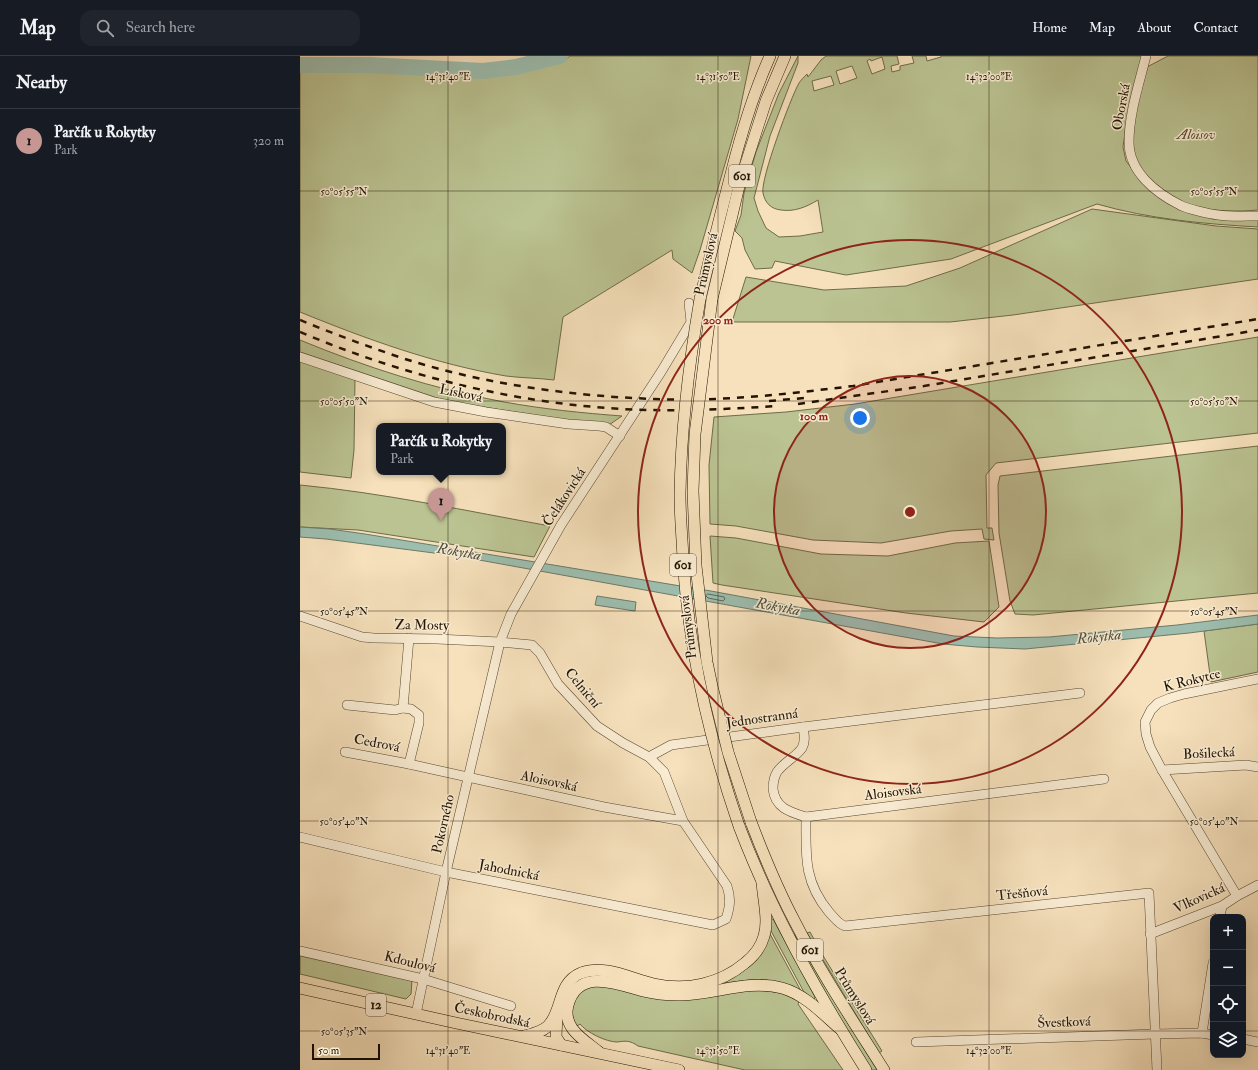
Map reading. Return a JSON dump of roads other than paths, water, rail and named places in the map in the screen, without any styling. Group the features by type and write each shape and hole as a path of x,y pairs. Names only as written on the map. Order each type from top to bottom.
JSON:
{"main road":[{"name":"Průmyslová","path":"770,56 756,91 739,145 714,239 700,299 694,336 683,432 680,495 683,566 687,611 700,688 717,758 739,826 762,882 788,937 839,1028 866,1070"},
{"name":"Průmyslová","path":"785,56 766,101 742,178 712,299 695,434 692,491 696,566 707,662 712,686 728,752 751,822 778,888 800,932 824,974 884,1070"},
{"path":"522,1037 537,1032 548,1026 553,1019 560,998 567,984 575,976 589,971 611,971 654,984 679,986 707,983 730,974 753,956 764,936 766,925 762,882"},
{"path":"602,1054 573,1030 567,1017 568,1004 573,994 582,985 596,981 611,982 644,991 671,995 693,994 746,986 772,986 784,989 803,998 839,1028"},
{"name":"Českobrodská","path":"300,988 679,1070"},
{"path":"557,1009 556,1037 560,1045"}],"street":[{"name":"Oborská","path":"1146,56 1130,124 1129,144 1132,159 1141,176 1155,189 1181,206 1218,215 1258,216"},
{"name":"Čelákovická","path":"500,642 511,614 543,556 661,372 691,322 689,303"},
{"name":"Lísková","path":"300,357 434,402 486,412 568,424 606,427 620,436"},
{"name":"Za Mosty","path":"300,616 362,637 500,642"},
{"path":"347,705 395,710 403,708 409,638"},
{"name":"Celniční","path":"500,642 532,645 540,653 558,684 597,726 623,743 649,757"},
{"name":"Pokorného","path":"416,1014 446,872 500,642"},
{"name":"K Rokytce","path":"1237,896 1150,748 1146,734 1145,722 1151,710 1158,704 1184,694 1258,680"},
{"name":"Jednostranná","path":"649,757 671,745 803,727 1080,693"},
{"name":"Cedrová","path":"345,752 410,764 419,723 419,715 411,709 403,708"},
{"name":"Aloisovská","path":"803,727 804,738 802,748 777,772 773,784 774,796 780,806 792,813 806,817 1104,779"},
{"path":"649,757 664,772 683,821"},
{"name":"Aloisovská","path":"410,764 604,807 683,821"},
{"name":"Bošilecká","path":"1162,770 1246,765 1258,767"},
{"name":"Třešňová","path":"806,817 806,860 811,881 821,903 841,925 849,926 1149,893 1157,1070"},
{"name":"Jahodnická","path":"300,837 446,872 713,925 726,919 730,908 730,896 727,886 683,821"},
{"name":"Vlkovická","path":"1150,934 1222,906 1258,885"},
{"path":"1221,914 1222,906"},
{"name":"Kdoulová","path":"300,951 423,979 511,1006"},
{"path":"1202,1033 1210,983"},
{"name":"Švestková","path":"916,1042 1155,1034 1202,1033 1210,1034"},
{"path":"1246,1040 1258,1042"}],"water":[{"path":"300,527 330,529 365,534 711,591 954,636 997,638 1049,637 1177,625 1258,615 1258,624 1189,633 1025,649 943,644 457,556 300,537"},
{"path":"597,596 636,602 635,611 595,605"}],"waterway":[{"name":"Rokytka","path":"300,65 369,65 483,71 516,67 560,56"}],"railway":[{"path":"300,320 405,359 435,368 497,382 560,392 679,400 754,397 853,386 1258,319"},
{"path":"798,404 924,386 1258,330"},
{"path":"300,332 418,374 499,393 540,400 581,406 642,410 701,410 778,406"},
{"path":"769,401 805,398"}],"place":[{"name":"Parčík u Rokytky","path":"441,521"}],"park label":[{"name":"Aloisov","path":"1196,134"}]}
